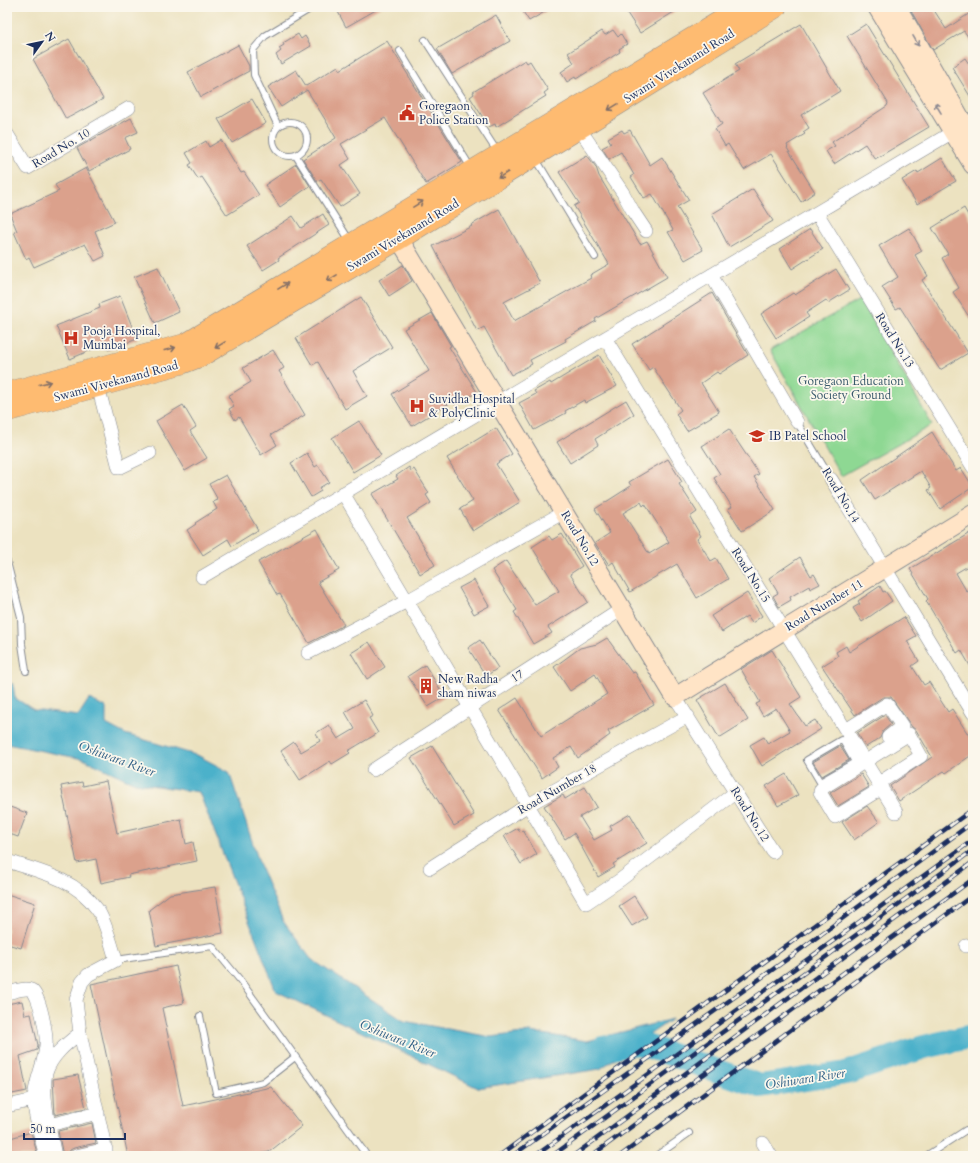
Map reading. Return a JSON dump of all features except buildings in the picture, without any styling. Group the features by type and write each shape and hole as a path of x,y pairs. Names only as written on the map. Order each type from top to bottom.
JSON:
{"main road":[{"name":"Swami Vivekanand Road","path":"7,393 127,369 184,363 201,356 394,230 473,171 744,7"},
{"name":"Swami Vivekanand Road","path":"7,411 98,386 127,369 190,342 352,244 394,230 534,156 768,9"}],"street":[{"path":"877,7 966,129"},
{"path":"897,7 966,129 973,165"},
{"name":"Road No. 10","path":"7,134 28,168 129,108"},
{"path":"579,128 624,193 634,213 646,230"},
{"path":"202,578 711,275 966,129"},
{"name":"Road No.13","path":"817,213 973,467"},
{"name":"Road No.12","path":"394,230 675,697 774,852"},
{"name":"Road No.14","path":"711,275 797,422"},
{"name":"Road No.15","path":"605,338 784,630 849,728 861,755 896,812"},
{"path":"98,386 118,468 150,453"},
{"name":"Road No.14","path":"831,479 973,713"},
{"path":"343,493 586,903 620,880 736,792"},
{"path":"308,653 407,601 564,512"},
{"name":"Road Number 11","path":"675,697 973,514"},
{"name":"17","path":"373,770 622,609"},
{"path":"849,728 885,705 890,705 902,726 861,755 820,791 820,794 833,816 837,817 922,756 908,734 861,755"},
{"name":"Road Number 18","path":"430,868 528,805 688,716"},
{"path":"7,861 69,883 87,897 98,910 116,960 88,975 82,982 76,1000 80,1033 106,1152 76,1156"},
{"path":"7,993 27,989 35,992 39,1000 47,1043 37,1078 34,1100 46,1156"},
{"path":"55,1156 49,1125 45,1081 46,1073 59,1051 80,1033"},
{"path":"7,1106 34,1100"},
{"path":"49,1125 98,1113"},
{"path":"763,1143 771,1156"}],"lane":[{"path":"278,126 254,75 253,50 265,36 313,7"},
{"path":"425,40 499,155"},
{"path":"400,51 473,171"},
{"path":"289,121 300,124 304,127 308,138 307,144 301,153 296,156 284,155 275,147 273,136 278,126 289,121"},
{"path":"296,156 352,244"},
{"path":"534,156 595,257"},
{"name":"Road No.14","path":"797,422 831,479"},
{"path":"7,562 21,617 22,644 26,671"},
{"path":"842,740 861,755 855,762 820,782 807,760 842,740"},
{"path":"116,960 212,946 240,980 365,1153 361,1156"},
{"path":"200,1016 216,1093 263,1082 295,1057"},
{"path":"926,1156 966,1130 970,1130 973,1133"},
{"path":"656,1156 689,1133"}],"green space":[{"name":"Goregaon Education Society Ground","path":"861,299 932,425 841,476 770,350"}],"water":[{"path":"7,683 13,684 15,698 34,710 78,716 89,699 106,707 106,724 125,734 199,756 229,772 261,868 283,921 311,959 404,1021 491,1037 530,1032 587,1041 672,1019 600,1069 478,1088 276,991 199,792 135,783 83,759 7,744"}],"waterway":[{"name":"Oshiwara River","path":"603,1048 638,1043 760,1086 846,1073 924,1047 973,1036"}],"railway":[{"path":"499,1156 973,809"},
{"path":"512,1156 793,955 973,822"},
{"path":"535,1156 973,840"},
{"path":"552,1156 973,850"},
{"path":"573,1156 973,862"},
{"path":"591,1156 973,879"},
{"path":"620,1156 973,895"}],"place":[{"name":"Goregaon Police Station","path":"407,113"},
{"name":"Pooja Hospital, Mumbai","path":"71,338"},
{"name":"Suvidha Hospital & PolyClinic","path":"417,406"},
{"name":"IB Patel School","path":"757,436"},
{"name":"New Radha sham niwas","path":"426,686"}]}
